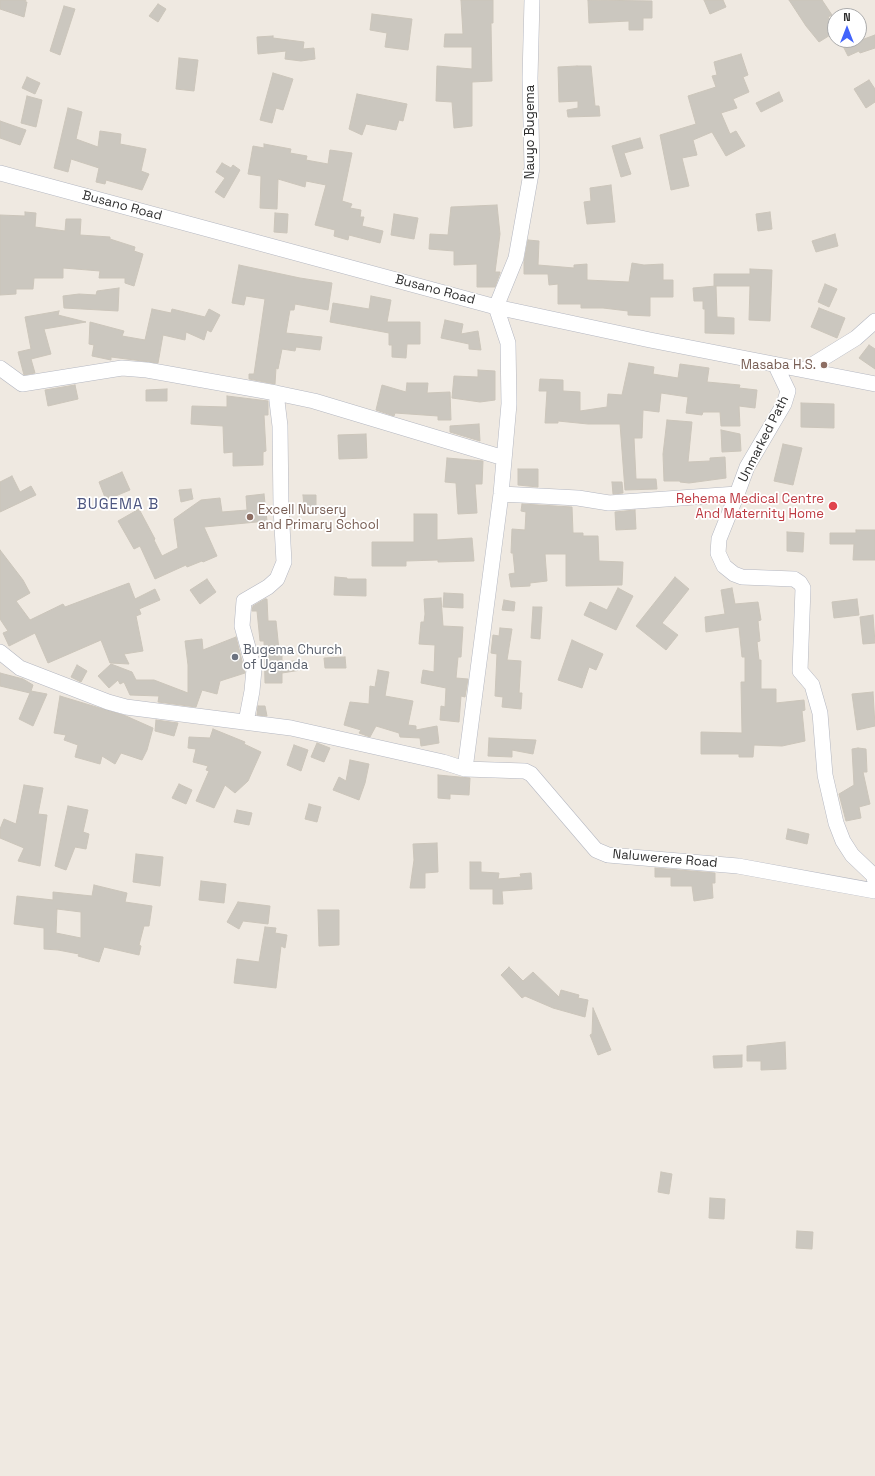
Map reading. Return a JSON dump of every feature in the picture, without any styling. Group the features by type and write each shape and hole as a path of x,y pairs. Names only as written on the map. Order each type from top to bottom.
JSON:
{"street":[{"name":"Nauyo Bugema","path":"496,307 516,258 532,168 530,72 532,0"},
{"name":"Busano Road","path":"0,173 496,307 776,366 875,384"},
{"path":"465,769 501,494 509,404 508,343 496,307"},
{"path":"804,370 856,338 875,321"},
{"name":"Unmarked Path","path":"501,494 578,498 609,503 736,494 747,467 784,404 788,391 776,366"},
{"path":"0,368 22,384 122,368 147,370 276,393 314,401 504,458"},
{"path":"246,722 252,691 254,669 242,626 244,601 268,587 277,579 284,562 281,508 280,426 276,393"},
{"path":"736,494 720,539 718,552 724,566 734,574 742,577 794,579 800,583 803,588 800,671 812,685 820,713 825,775 836,823 843,841 852,855 873,875 875,881"},
{"name":"Naluwerere Road","path":"0,652 20,668 108,702 126,707 304,731 465,769 525,771 530,774 596,850 608,855 738,866 875,891"}],"building":[{"path":"0,0 26,0 25,2 27,2 24,17 0,9"},
{"path":"461,0 493,0 493,23 491,23 492,81 472,82 472,126 454,128 452,102 436,101 437,66 472,69 472,47 444,47 445,34 463,34"},
{"path":"588,0 652,1 652,18 643,18 643,30 629,30 629,21 589,23"},
{"path":"704,0 723,0 726,7 710,14"},
{"path":"789,0 822,0 827,8 827,37 819,42 806,26"},
{"path":"158,4 166,9 158,22 149,16"},
{"path":"64,6 75,9 60,55 50,51"},
{"path":"372,14 412,19 408,50 385,47 387,33 370,30"},
{"path":"875,35 875,48 860,53 859,51 848,56 844,48 867,48 867,38"},
{"path":"273,36 273,38 304,42 303,49 314,48 315,59 301,61 285,59 286,51 258,54 257,37"},
{"path":"741,54 748,75 743,77 749,92 733,99 737,108 721,113 730,134 736,131 745,146 726,156 712,132 693,140 697,155 682,158 689,186 671,190 660,135 696,124 688,96 716,87 712,76 717,75 714,62"},
{"path":"179,58 198,60 194,91 176,89"},
{"path":"591,66 595,106 599,106 600,116 568,117 567,110 578,108 578,101 559,102 558,67"},
{"path":"273,73 293,79 283,110 276,108 272,123 260,120"},
{"path":"27,77 40,83 35,94 22,88"},
{"path":"869,80 875,89 875,102 866,108 854,89"},
{"path":"779,92 783,101 761,112 756,103"},
{"path":"357,94 407,104 403,121 399,120 396,130 366,124 362,135 349,129"},
{"path":"27,96 42,100 36,127 21,123"},
{"path":"68,108 82,112 76,139 98,147 100,131 121,134 120,144 146,149 141,171 149,174 142,190 106,180 105,184 96,182 99,168 71,159 68,172 54,168"},
{"path":"0,121 26,130 20,145 0,138"},
{"path":"640,138 643,148 624,153 631,174 621,177 612,146"},
{"path":"264,144 291,149 290,153 307,156 306,160 328,164 330,150 352,153 342,201 352,204 350,208 361,210 360,217 364,217 362,226 383,231 380,243 349,235 348,240 334,236 335,230 315,225 326,185 306,181 305,187 278,179 277,209 260,208 261,176 248,174 253,146 264,148"},
{"path":"222,163 231,168 233,165 240,170 224,198 215,192 225,178 216,172"},
{"path":"611,185 615,222 587,224 584,202 591,201 590,188"},
{"path":"497,205 500,234 495,272 500,273 495,287 477,287 477,264 454,265 454,251 429,249 430,234 448,235 451,207"},
{"path":"25,212 36,213 35,227 65,231 66,219 81,219 80,235 110,237 110,239 135,247 134,251 143,254 134,286 125,283 125,278 99,278 100,271 63,268 63,278 34,278 33,289 16,289 16,294 0,295 0,215 25,216"},
{"path":"770,212 772,229 758,231 756,214"},
{"path":"275,213 288,214 287,233 274,232"},
{"path":"394,214 418,218 414,239 391,235"},
{"path":"835,234 838,246 816,252 812,241"},
{"path":"528,240 539,241 538,265 574,268 574,265 587,264 587,280 629,282 632,263 644,265 663,264 663,280 673,280 673,297 650,297 650,316 628,315 628,311 603,308 581,308 581,304 558,304 558,284 549,285 548,274 524,274 524,262"},
{"path":"239,265 332,283 328,310 295,304 294,310 290,310 286,333 322,337 320,350 296,347 295,351 282,349 278,369 276,368 275,384 249,379 249,374 254,374 265,299 246,296 244,305 232,303"},
{"path":"750,269 772,270 770,321 749,320 750,286 714,286 714,274 750,274"},
{"path":"825,284 837,289 829,307 818,302"},
{"path":"716,286 717,317 734,318 734,334 705,333 705,309 703,309 703,301 694,301 693,288"},
{"path":"119,288 118,311 64,308 63,296 79,294 96,295 97,291"},
{"path":"371,296 391,300 387,322 420,322 420,344 407,344 406,358 392,357 392,345 389,345 389,333 330,322 333,303 369,309"},
{"path":"819,308 845,318 837,338 811,327"},
{"path":"152,309 171,313 172,309 205,317 209,309 220,315 211,332 207,330 204,340 186,332 185,340 163,335 158,363 111,357 111,360 92,356 94,345 89,344 90,322 124,331 122,336 145,340"},
{"path":"59,311 58,315 86,322 44,329 51,354 31,359 35,373 24,375 18,352 31,349 25,317"},
{"path":"445,320 463,324 461,334 478,331 481,350 469,349 469,344 441,338"},
{"path":"869,345 875,349 875,369 859,358"},
{"path":"629,363 654,367 653,374 678,378 680,364 709,368 707,382 740,385 739,388 757,390 755,408 739,406 740,426 721,426 720,412 703,412 702,415 686,413 688,397 661,393 659,412 643,410 642,438 634,438 636,479 656,479 657,489 625,490 620,424 588,424 558,421 558,423 545,423 547,391 539,391 540,379 563,380 563,391 580,392 580,411 607,407 608,394 622,395"},
{"path":"478,370 495,371 495,400 480,402 452,398 454,376 478,377"},
{"path":"407,383 428,383 427,393 450,392 451,420 438,420 438,416 395,413 394,416 376,410 382,385 406,392"},
{"path":"75,385 78,399 48,406 45,390"},
{"path":"167,389 167,401 146,401 146,390"},
{"path":"227,396 268,401 268,415 264,415 266,451 263,452 263,465 233,466 233,452 224,453 223,426 191,424 192,406 227,407"},
{"path":"801,403 834,404 834,428 801,427"},
{"path":"667,420 692,422 688,462 710,461 710,458 725,457 726,478 689,483 680,481 664,481 663,454"},
{"path":"479,424 480,441 450,432 450,426"},
{"path":"721,430 740,434 741,451 722,452"},
{"path":"366,434 367,458 339,459 338,435"},
{"path":"783,444 802,448 793,485 774,481"},
{"path":"447,458 483,461 482,484 475,484 477,513 458,514 456,483 445,482"},
{"path":"518,469 538,469 538,487 518,485"},
{"path":"122,472 130,490 106,500 99,482"},
{"path":"12,476 20,492 31,486 36,495 0,512 0,482"},
{"path":"612,482 622,482 623,493 613,494"},
{"path":"191,489 193,499 181,502 179,490"},
{"path":"264,494 267,521 204,527 217,556 187,567 186,565 155,579 140,546 134,549 118,521 139,509 162,556 178,548 174,519 201,500 220,498 222,512 247,510 246,496"},
{"path":"303,495 316,495 316,506 304,507"},
{"path":"522,504 572,507 573,533 583,533 583,536 598,536 599,561 623,562 622,585 566,586 566,554 545,554 547,581 530,583 530,586 511,587 509,574 515,573 513,553 511,553 512,529 525,530 526,512 521,511"},
{"path":"635,510 636,529 616,530 615,512"},
{"path":"414,514 437,514 437,540 472,538 474,561 406,561 406,566 372,566 372,542 414,542"},
{"path":"856,530 875,530 875,560 853,560 854,544 830,544 830,533 856,533"},
{"path":"787,532 804,533 803,552 787,551"},
{"path":"0,550 23,580 30,593 16,601 30,620 63,604 65,607 129,583 135,599 155,589 160,600 139,609 141,614 136,616 143,651 124,654 129,664 110,663 101,640 48,663 35,633 9,646 3,633 8,631 0,619"},
{"path":"335,577 347,579 366,579 366,596 334,595"},
{"path":"675,577 689,589 662,623 678,635 666,650 636,626"},
{"path":"207,579 216,592 200,604 190,590"},
{"path":"618,588 633,596 616,630 584,615 590,602 607,610"},
{"path":"732,588 735,604 758,602 761,620 758,621 760,641 757,642 759,660 761,660 761,689 776,689 776,703 804,700 805,710 802,711 805,741 782,746 754,745 753,757 739,757 739,754 701,754 701,732 742,733 741,682 745,682 745,657 742,657 739,627 706,632 705,617 725,614 721,590"},
{"path":"444,593 463,594 463,608 443,607"},
{"path":"441,598 443,626 463,627 461,657 458,657 456,678 468,679 465,697 461,696 459,722 440,720 441,706 445,707 446,688 421,683 423,670 434,672 435,645 419,644 421,622 424,622 425,614 424,599"},
{"path":"267,599 268,621 276,621 279,650 282,650 282,663 299,660 301,670 282,673 282,683 265,683 264,641 260,641 257,611 252,611 253,606"},
{"path":"857,599 859,615 834,618 832,602"},
{"path":"504,600 515,602 514,611 502,610"},
{"path":"533,607 542,607 540,639 531,638"},
{"path":"873,615 875,643 863,644 860,617"},
{"path":"500,628 512,629 507,660 521,661 519,693 522,693 521,709 502,707 503,697 495,696 497,654 491,653 493,635 499,636"},
{"path":"236,637 245,673 220,681 217,694 202,690 196,707 158,702 159,696 130,695 124,682 120,684 118,680 109,688 98,676 111,664 132,672 136,680 154,680 188,693 188,665 185,641 202,639 203,650"},
{"path":"572,640 603,654 596,670 589,667 582,688 558,680"},
{"path":"345,657 346,668 325,668 324,658"},
{"path":"77,665 87,671 81,682 71,677"},
{"path":"378,670 389,672 385,696 413,701 408,725 416,726 416,730 437,726 439,743 421,746 420,738 400,737 399,733 376,726 370,737 359,733 361,730 344,725 350,702 369,704 370,686 375,687"},
{"path":"0,673 23,679 33,685 31,691 47,694 33,726 19,719 30,693 0,686"},
{"path":"873,692 875,726 857,730 852,694"},
{"path":"60,696 126,716 153,728 147,750 142,760 121,753 115,764 102,756 100,764 75,757 78,745 64,740 66,735 54,733"},
{"path":"258,706 265,706 267,716 257,715"},
{"path":"156,720 178,723 174,736 155,731"},
{"path":"213,729 245,742 244,744 261,752 248,781 235,793 225,785 214,808 196,801 209,771 206,770 208,766 193,762 196,749 188,748 189,737 210,738"},
{"path":"489,738 536,740 533,754 512,750 512,757 488,756"},
{"path":"317,743 330,748 324,762 311,757"},
{"path":"294,745 308,750 301,771 287,765"},
{"path":"852,749 866,749 867,772 863,772 870,804 859,807 861,818 846,821 839,794 854,785"},
{"path":"350,760 369,764 365,783 359,800 333,790 339,777 346,781"},
{"path":"438,775 470,778 469,795 450,794 450,799 438,798"},
{"path":"179,784 192,790 186,804 172,798"},
{"path":"24,785 43,788 38,814 47,815 40,866 18,861 24,848 0,838 0,829 4,819 16,824"},
{"path":"309,804 321,807 317,822 305,819"},
{"path":"68,806 88,810 83,832 89,834 86,849 75,847 66,870 55,866"},
{"path":"237,810 252,813 249,825 234,822"},
{"path":"788,829 809,834 807,844 786,839"},
{"path":"437,843 438,872 425,873 425,888 410,888 414,860 413,844"},
{"path":"136,854 163,857 160,886 133,882"},
{"path":"470,862 481,862 481,872 499,873 498,879 521,877 520,874 531,873 532,889 502,891 503,904 493,904 493,889 470,889"},
{"path":"655,868 715,873 715,883 712,883 713,898 694,901 692,886 671,886 671,877 655,877"},
{"path":"201,881 226,884 224,903 199,900"},
{"path":"94,885 127,893 125,902 152,906 149,926 144,926 139,945 141,946 139,955 104,947 99,962 78,956 79,954 44,949 44,928 14,924 17,896 53,900 53,892 92,896","holes":["57,909 81,912 81,938 56,933"]},
{"path":"238,902 270,906 268,924 243,921 239,929 227,922"},
{"path":"318,910 339,910 339,945 319,946"},
{"path":"265,927 276,928 275,933 287,935 285,948 281,946 276,988 234,983 237,959 259,962"},
{"path":"509,967 523,981 533,972 559,997 561,990 579,995 578,998 588,1000 585,1017 553,1008 525,996 522,998 501,975"},
{"path":"593,1008 611,1050 598,1055 590,1035 592,1034"},
{"path":"785,1042 786,1069 761,1070 761,1061 747,1061 747,1046"},
{"path":"742,1055 742,1067 714,1068 713,1056"},
{"path":"661,1172 672,1174 669,1194 658,1192"},
{"path":"710,1198 725,1199 724,1219 709,1218"},
{"path":"797,1231 813,1232 812,1249 796,1248"}],"place":[{"name":"Masaba H.S.","path":"824,365"},
{"name":"Rehema Medical Centre And Maternity Home","path":"833,506"},
{"name":"Excell Nursery and Primary School","path":"250,517"},
{"name":"Bugema Church of Uganda","path":"235,657"}],"district":[{"name":"BUGEMA B","path":"118,505"}]}
